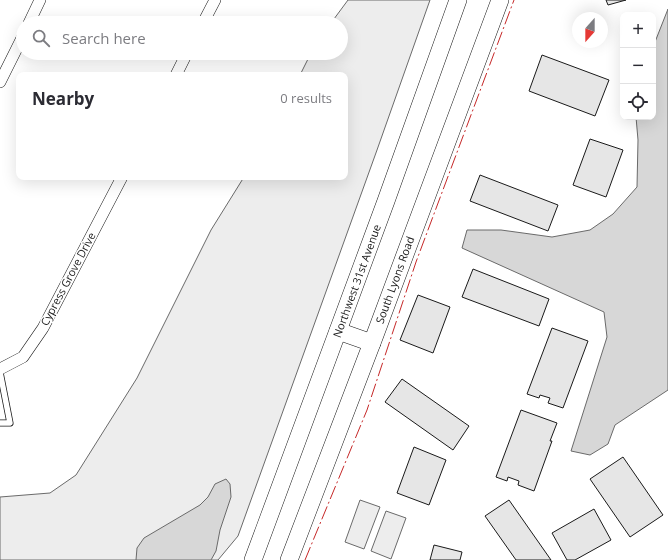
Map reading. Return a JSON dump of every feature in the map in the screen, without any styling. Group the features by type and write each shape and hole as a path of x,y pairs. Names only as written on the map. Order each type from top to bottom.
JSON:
{"main road":[{"name":"Northwest 31st Avenue","path":"253,560 389,194 458,0"},
{"name":"South Lyons Road","path":"289,560 500,0"},
{"path":"338,331 372,343"}],"street":[{"path":"32,16 40,0"},
{"path":"207,16 215,0"},
{"path":"0,82 16,50"},
{"path":"178,72 184,60"},
{"name":"Cypress Grove Drive","path":"0,370 23,357 43,328 120,180"}],"lane":[{"path":"0,370 10,423 0,423"}],"shaded area":[{"path":"348,0 430,0 238,536 218,560 0,560 0,497 50,493 76,475 137,378 211,230 242,180 348,180 348,72 302,72 308,60 348,60 348,16 336,16"},
{"path":"668,9 668,390 615,425 608,444 590,455 571,451 607,337 604,312 462,248 467,230 501,230 552,237 590,230 613,214 637,187 638,140 636,120 656,120 656,39"},
{"path":"226,479 230,484 231,497 220,530 216,551 211,560 136,560 137,548 144,538 200,505 208,497 215,484"},
{"path":"360,500 380,507 364,549 345,542"},
{"path":"386,511 406,518 391,559 371,551"}],"building":[{"path":"606,0 626,0 608,5"},
{"path":"542,55 609,80 595,116 529,91"},
{"path":"590,139 623,150 606,197 573,185"},
{"path":"480,175 558,205 548,231 470,201"},
{"path":"473,269 549,299 539,326 462,297"},
{"path":"418,295 450,307 433,353 400,340"},
{"path":"552,328 588,341 563,408 548,403 550,398 540,395 539,398 527,394"},
{"path":"402,379 469,426 453,450 385,402"},
{"path":"521,410 557,423 534,491 518,485 519,481 508,477 507,481 496,477"},
{"path":"414,447 446,460 429,505 397,493"},
{"path":"623,457 663,515 630,537 590,479"},
{"path":"509,500 551,560 516,560 485,516"},
{"path":"594,509 611,540 575,560 567,560 552,533"},
{"path":"434,545 462,552 460,560 430,560"}],"power":[{"path":"305,560 367,410 416,262 514,0"}]}
